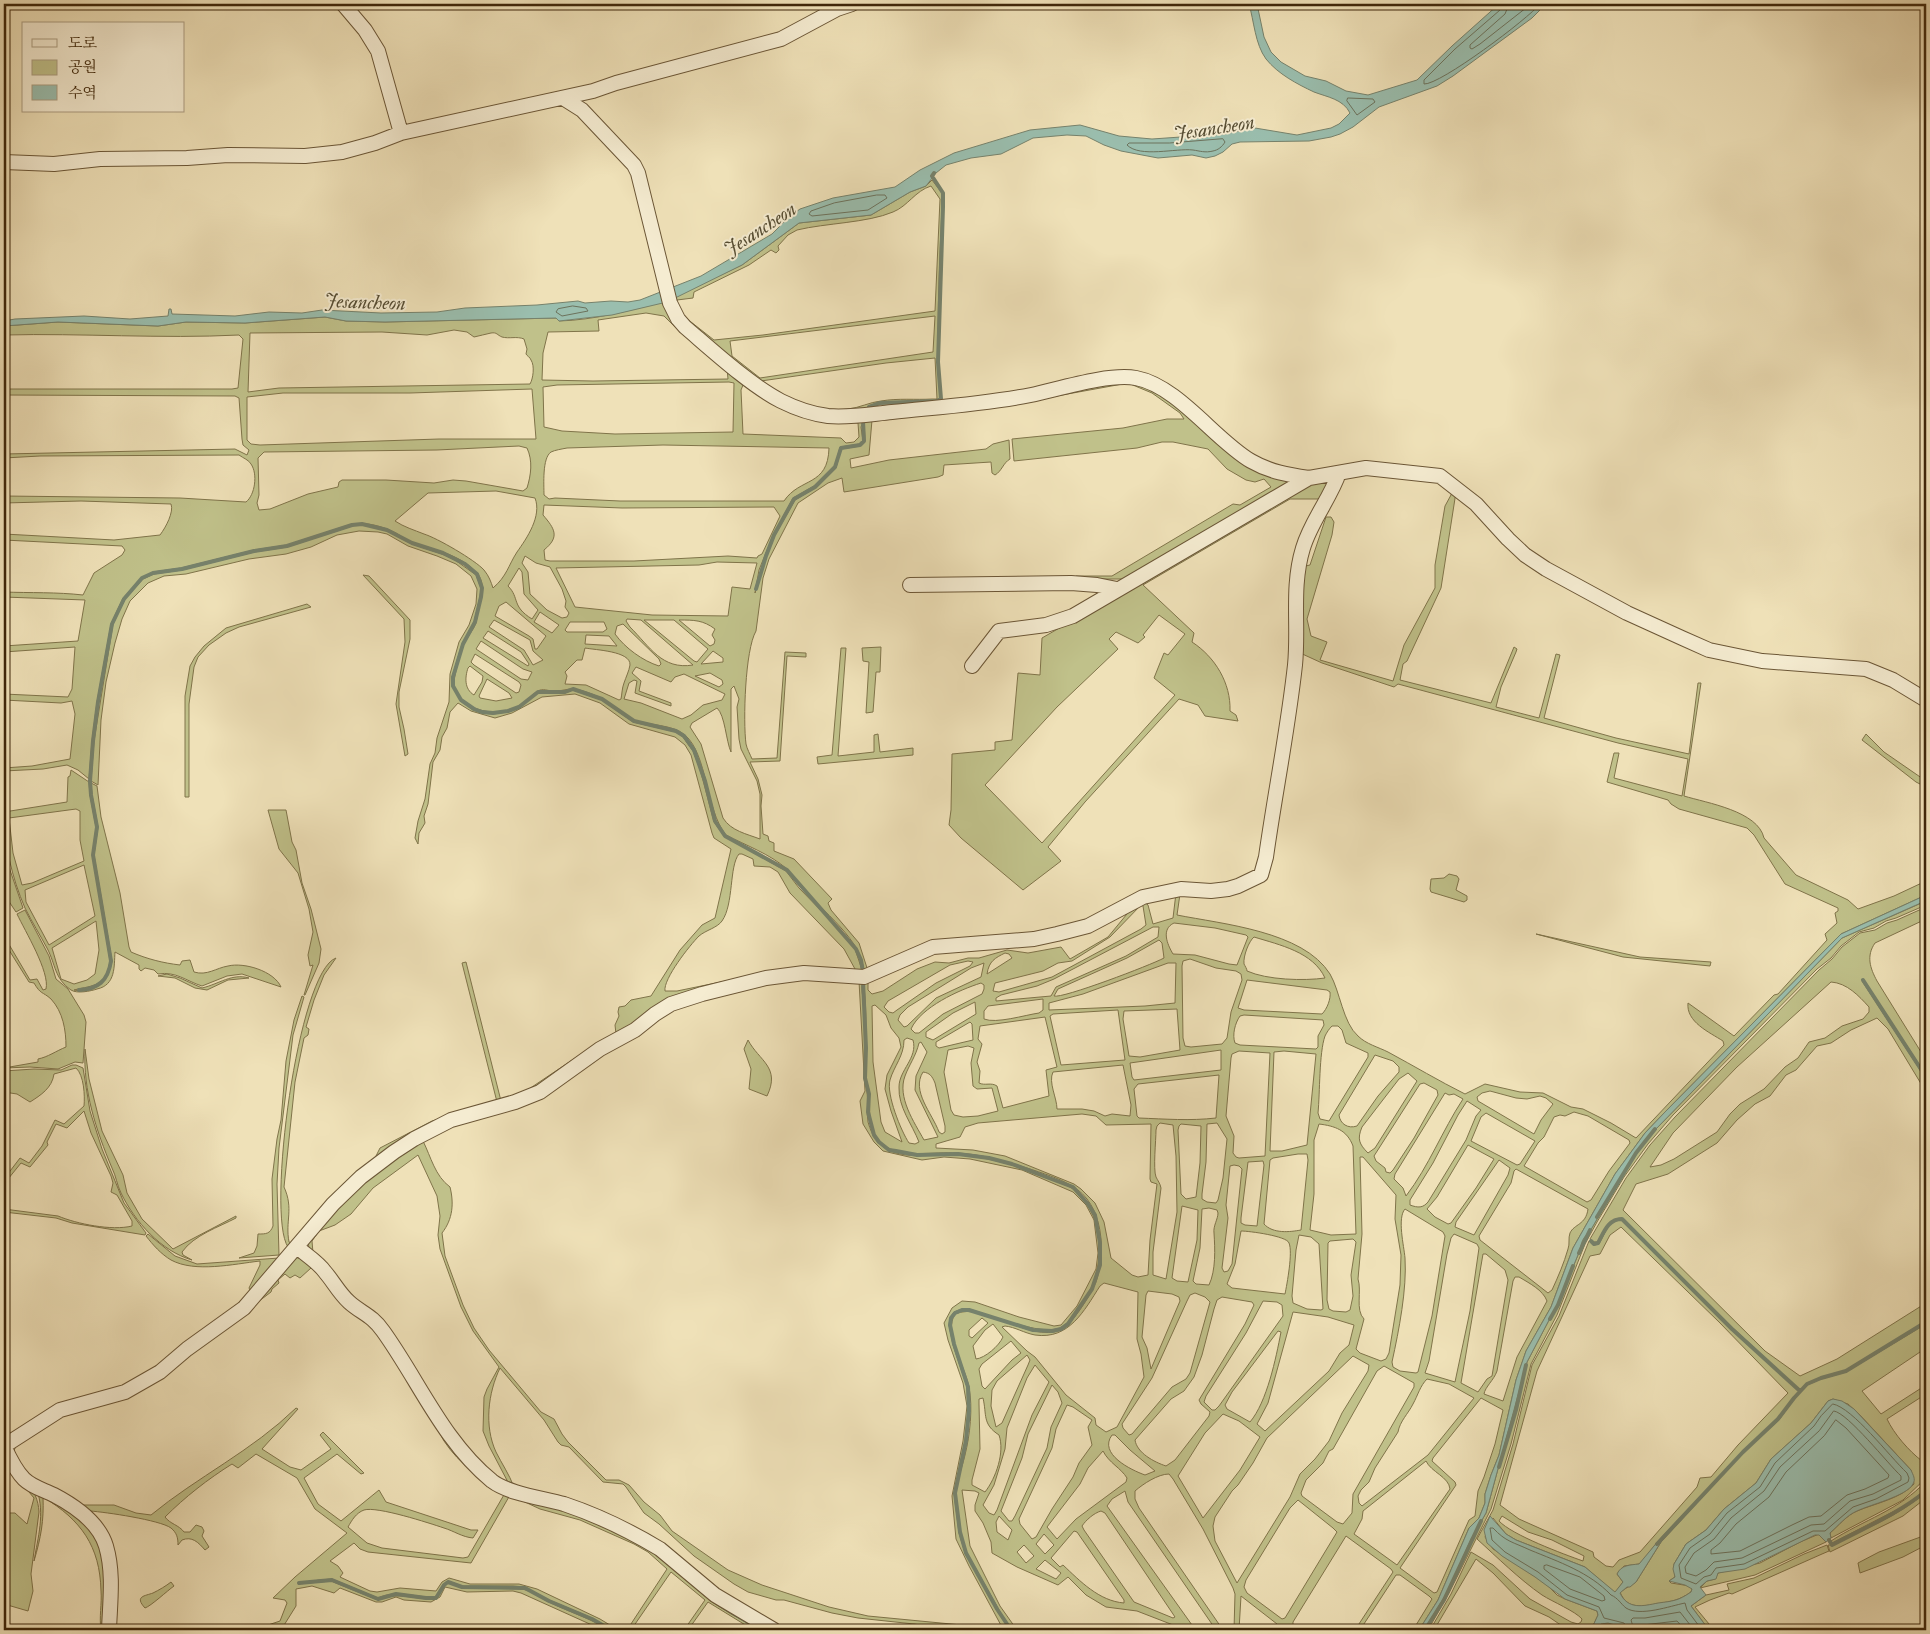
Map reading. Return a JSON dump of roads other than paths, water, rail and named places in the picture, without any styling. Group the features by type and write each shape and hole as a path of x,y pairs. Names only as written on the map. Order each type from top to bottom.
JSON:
{"street":[{"path":"343,4 378,51 401,132"},
{"path":"4,162 54,164 100,159 187,158 237,154 305,156 342,152 375,143 401,132 563,98 781,39 837,9 852,4"},
{"path":"563,98 582,110 634,165 638,173 670,303 678,319 685,328 738,371 781,401 808,411 835,416 948,408 1013,398 1108,379 1129,377 1146,381 1178,400 1219,437 1250,460 1276,472 1309,478 1366,468 1440,476 1476,504 1525,556 1661,630 1710,650 1734,656 1762,661 1866,669 1893,680 1926,700"},
{"path":"109,1630 110,1568 101,1535 81,1513 56,1496 32,1485 24,1479 4,1446 60,1410 125,1392 160,1372 187,1349 244,1308 318,1221 352,1185 383,1160 414,1139 451,1120 515,1102 540,1092 600,1050 636,1030 655,1014 682,1000 766,978 804,973 864,977 933,947 1034,939 1057,934 1088,926 1143,897 1170,890 1211,891 1228,889 1261,874 1266,857 1295,662 1295,593 1300,560 1303,546 1339,473"},
{"path":"972,666 999,631 1046,625 1073,616 1309,478"},
{"path":"910,585 1071,583 1117,589"},
{"path":"297,1247 324,1270 349,1302 374,1320 413,1375 461,1452 493,1482 506,1488 590,1514 650,1542 660,1548 715,1596 774,1630"}],"water":[{"path":"1249,4 1257,4 1264,37 1271,52 1281,62 1305,76 1326,81 1346,91 1368,95 1417,80 1499,4 1546,4 1532,18 1437,86 1379,107 1353,127 1331,137 1309,141 1240,142 1232,144 1215,156 1206,158 1192,155 1158,158 1121,151 1086,136 1067,135 1033,138 1001,154 971,158 946,165 936,173 926,186 910,192 871,215 799,223 742,265 667,302 612,315 559,321 556,318 385,322 346,321 325,317 245,323 186,322 158,326 58,322 4,326 4,321 15,319 84,316 130,319 168,316 169,309 171,309 172,314 235,316 269,312 302,313 322,310 381,313 437,312 465,308 578,301 585,303 628,302 640,300 701,276 772,234 800,209 833,198 895,187 920,170 954,153 1030,130 1080,125 1119,136 1152,139 1224,134 1255,128 1297,135 1331,128 1339,124 1350,113 1347,108 1334,99 1314,92 1295,82 1282,74 1266,59 1257,39"},
{"path":"1926,895 1926,901 1842,938 1655,1130 1630,1162 1589,1233 1585,1236 1559,1301 1527,1362 1486,1513 1471,1539 1448,1591 1424,1630 1419,1630 1438,1600 1469,1528 1479,1518 1485,1503 1485,1494 1499,1455 1516,1380 1526,1351 1551,1307 1573,1248 1615,1174 1645,1133 1841,934"},
{"path":"1833,1399 1842,1401 1854,1409 1911,1470 1914,1479 1913,1484 1896,1496 1850,1515 1830,1533 1831,1538 1826,1542 1819,1535 1815,1535 1745,1569 1718,1573 1716,1579 1707,1581 1700,1587 1706,1595 1691,1606 1709,1630 1632,1630 1608,1623 1601,1624 1599,1630 1591,1630 1598,1615 1597,1611 1565,1599 1502,1556 1487,1543 1484,1530 1490,1516 1506,1534 1516,1540 1585,1567 1615,1592 1623,1582 1617,1574 1619,1571 1626,1566 1639,1564 1659,1540 1661,1542 1636,1582 1620,1593 1627,1602 1636,1605 1647,1605 1679,1599 1691,1592 1692,1589 1669,1581 1675,1577 1674,1564 1686,1544 1706,1530 1724,1509 1756,1483 1771,1459 1811,1423 1828,1401"}],"waterway":[{"path":"869,407 880,403 936,401 941,399 938,362 943,193 932,176 934,173"},
{"path":"756,589 774,535 794,499 815,487 835,467 841,448 860,445 864,441 863,421"},
{"path":"79,990 92,988 101,983 105,979 111,961 93,855 97,827 90,781 98,702 112,624 124,599 142,578 153,573 182,569 254,551 287,546 352,525 362,524 387,530 412,543 443,553 465,564 477,574 482,588 481,597 475,622 463,644 453,677 453,686 461,700 474,709 493,713 519,707 538,692 565,692 573,689 602,699 634,721 676,731 684,736 694,750 705,781 715,821 725,836 787,870 856,949 861,960 863,972"},
{"path":"1863,980 1926,1077"},
{"path":"863,981 866,1048 865,1078 869,1094 868,1112 874,1135 879,1142 889,1150 917,1155 958,1154 989,1158 1012,1164 1073,1187 1095,1215 1100,1243 1100,1265 1092,1289 1068,1324 1061,1329 1052,1331 1033,1330 969,1310 955,1313 951,1318 950,1325 954,1344 968,1387 969,1411 966,1441 955,1493 960,1532 966,1553 1011,1630"},
{"path":"1597,1217 1636,1153 1655,1129"},
{"path":"1591,1241 1594,1244 1598,1243 1610,1224 1613,1221 1622,1219 1732,1329 1800,1391"},
{"path":"1579,1253 1590,1230"},
{"path":"1550,1319 1558,1305 1573,1266"},
{"path":"1657,1544 1743,1452 1778,1419 1807,1384 1846,1371 1926,1322"},
{"path":"1499,1467 1516,1410 1526,1365"},
{"path":"1829,1540 1832,1545 1892,1514 1926,1491"},
{"path":"1425,1630 1444,1600 1481,1521"},
{"path":"299,1583 332,1580 378,1599 396,1594 436,1598 448,1582 462,1587 525,1588 549,1601 592,1619 611,1630"},
{"path":"720,1605 748,1622"}],"water label":[{"name":"Jesancheon","path":"1214,128"},
{"name":"Jesancheon","path":"760,229"},
{"name":"Jesancheon","path":"365,302"}]}
